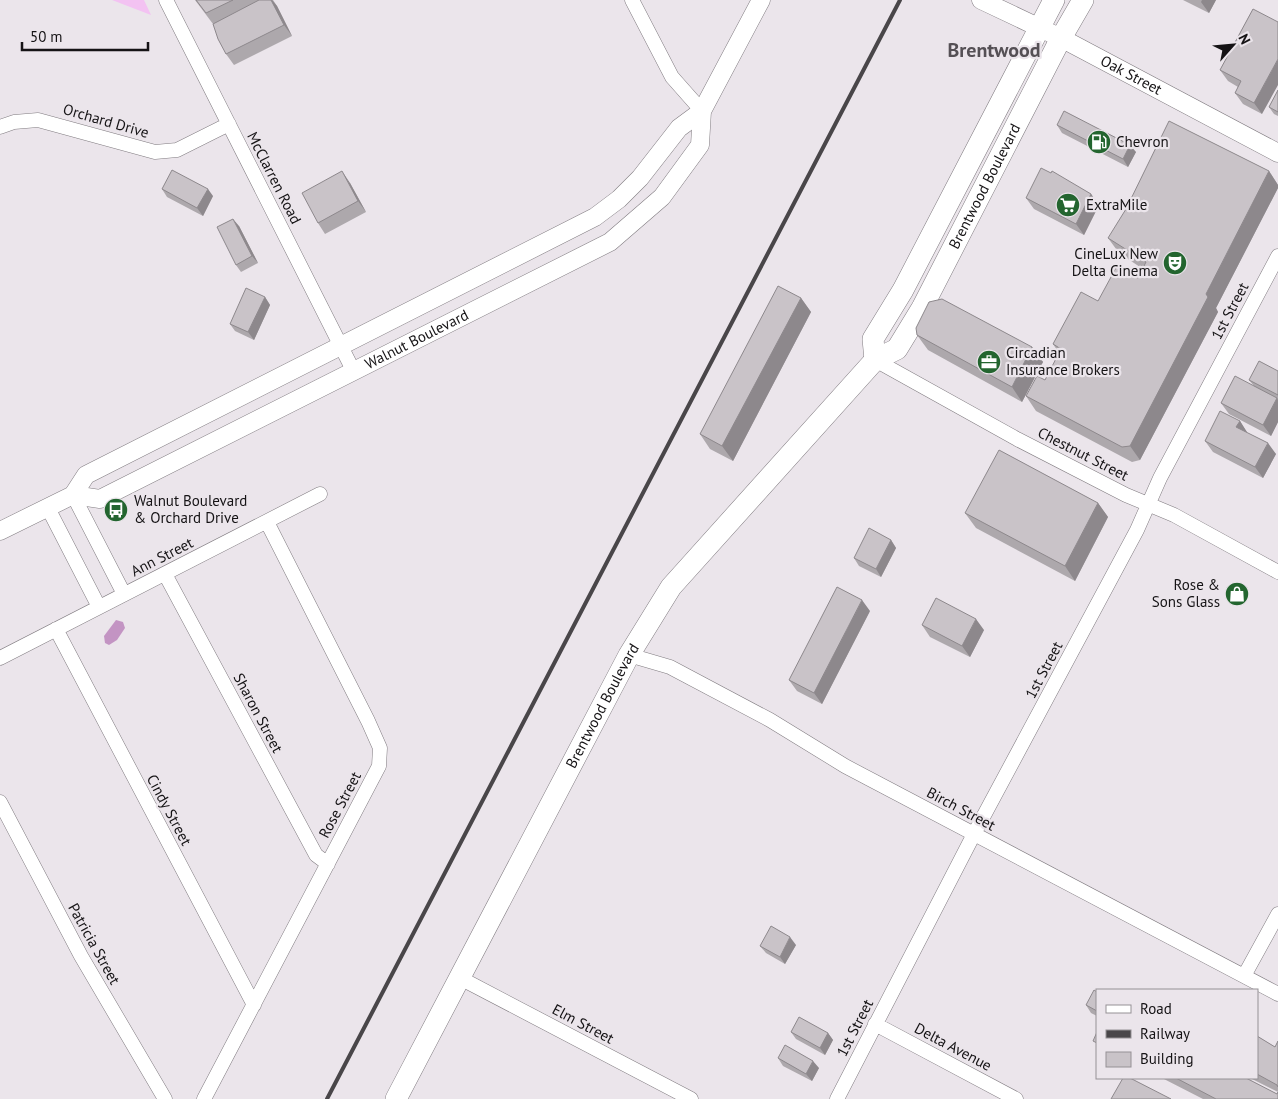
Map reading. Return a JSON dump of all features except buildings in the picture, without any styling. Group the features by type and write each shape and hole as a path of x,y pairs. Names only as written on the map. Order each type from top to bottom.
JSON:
{"main road":[{"name":"Brentwood Boulevard","path":"875,360 873,339 903,290 1054,0"},
{"name":"Brentwood Boulevard","path":"396,1099 629,655 672,587 875,360 897,349 922,308 1060,38 1083,0"}],"street":[{"name":"McClarren Road","path":"166,0 354,372"},
{"path":"632,0 672,76 702,112"},
{"name":"Walnut Boulevard","path":"73,495 100,499 610,242 662,197 700,145 702,112 761,0"},
{"name":"Oak Street","path":"981,0 1060,38 1165,96 1278,153"},
{"name":"Walnut Boulevard","path":"0,531 73,495 86,475 595,218 619,199 640,178 679,128 702,112"},
{"name":"Orchard Drive","path":"0,127 14,122 38,120 155,152 177,150 228,124"},
{"name":"1st Street","path":"837,1099 974,834 1137,530 1160,478 1278,256"},
{"name":"Chestnut Street","path":"875,360 1017,439 1174,515 1278,572"},
{"name":"Ann Street","path":"0,658 320,494"},
{"name":"Ann Street","path":"73,495 124,594"},
{"path":"48,508 99,607"},
{"name":"Rose Street","path":"204,1099 379,766 380,748 267,522"},
{"name":"Sharon Street","path":"165,574 316,855 328,864"},
{"name":"Cindy Street","path":"56,629 254,1005"},
{"name":"Birch Street","path":"629,655 670,667 770,720 845,766 1278,994"},
{"name":"Patricia Street","path":"0,802 81,956 165,1099"},
{"path":"1244,976 1278,914"},
{"name":"Elm Street","path":"460,978 691,1099"},
{"name":"Delta Avenue","path":"875,1024 1016,1099"}],"shaded area":[{"path":"112,0 144,0 151,15"},
{"path":"116,620 123,622 125,628 117,640 109,645 105,643 104,636"}],"railway":[{"path":"327,1099 900,0"}],"place":[{"name":"Chevron","path":"1099,142"},
{"name":"ExtraMile","path":"1068,205"},
{"name":"CineLux New Delta Cinema","path":"1175,263"},
{"name":"Circadian Insurance Brokers","path":"989,362"},
{"name":"Walnut Boulevard & Orchard Drive","path":"116,510"},
{"name":"Rose & Sons Glass","path":"1237,594"}],"district":[{"name":"Brentwood","path":"994,50"}]}
